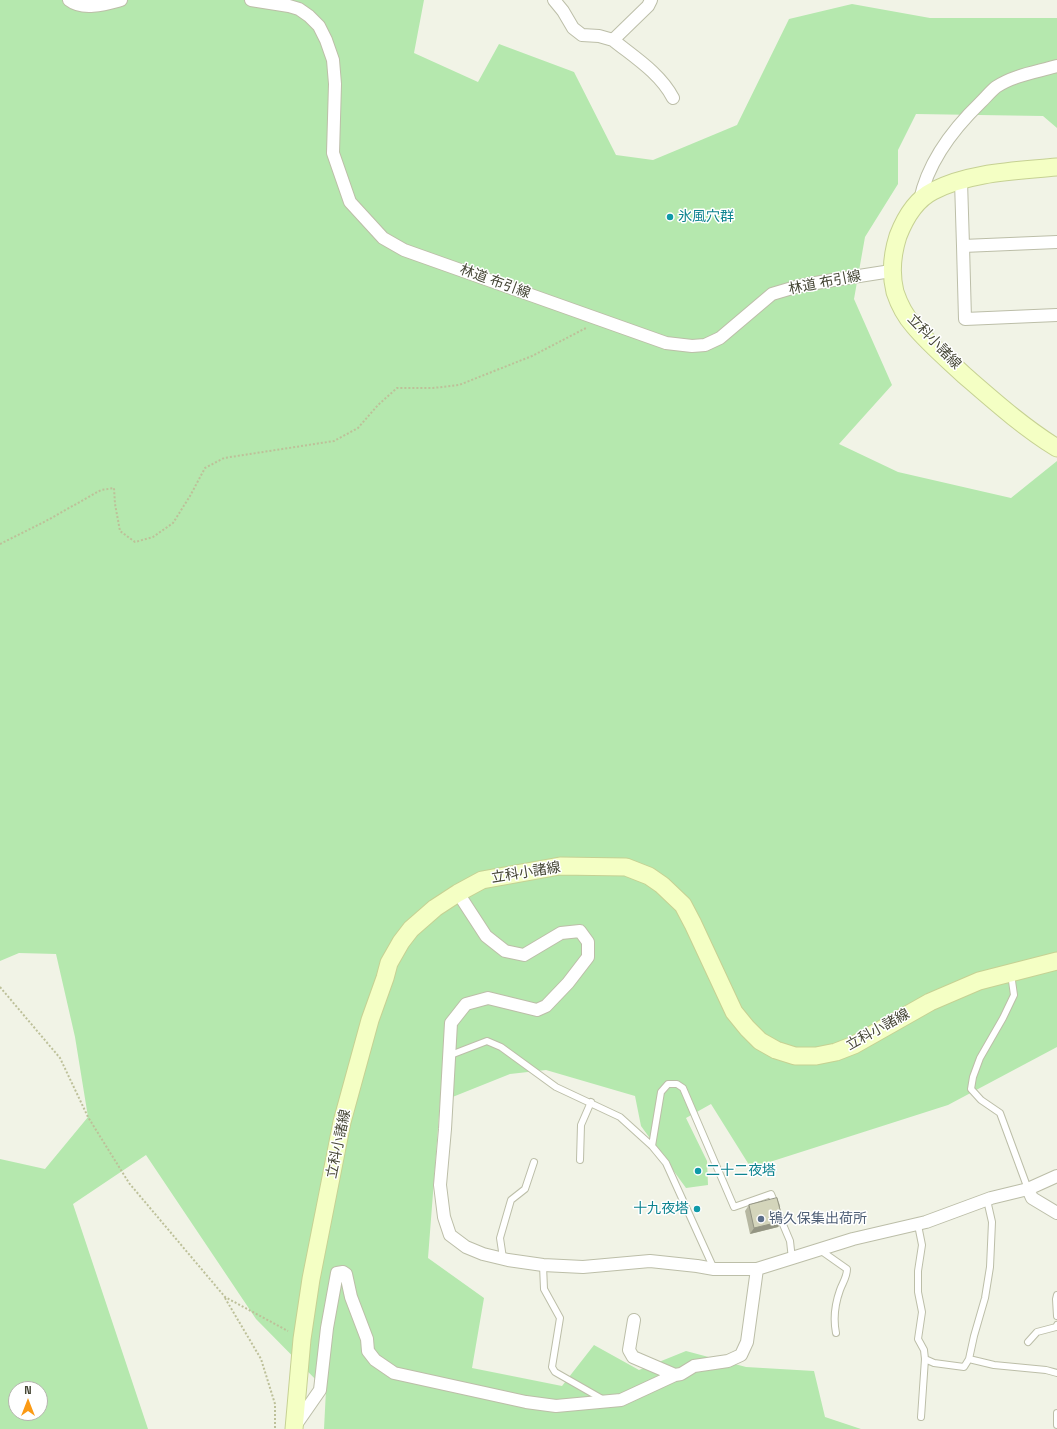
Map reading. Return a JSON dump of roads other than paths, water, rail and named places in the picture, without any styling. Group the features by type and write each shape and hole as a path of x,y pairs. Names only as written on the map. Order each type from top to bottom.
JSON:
{"main road":[{"name":"立科小諸線","path":"1057,167 981,176 932,191 920,200 903,224 894,246 891,271 896,293 914,326 944,356 1004,410 1057,448"},
{"name":"立科小諸線","path":"294,1428 302,1339 311,1279 342,1122 370,1020 389,962 411,928 435,908 458,893 482,880 560,866 626,867 637,870 662,885 683,905 734,1012 747,1028 760,1041 776,1050 795,1056 816,1056 836,1052 854,1045 930,1002 979,981 1057,961"}],"street":[{"path":"69,0 74,4 86,6 121,0"},
{"name":"林道 布引線","path":"251,0 299,9 319,26 326,40 332,60 335,84 332,153 350,202 383,238 404,250 666,343 692,346 705,345 720,338 772,294 799,286 891,271"},
{"path":"554,0 563,11 573,28 582,35 599,36 613,40 651,70 669,90 673,98"},
{"path":"613,40 648,6 651,0"},
{"path":"920,200 922,190 940,149 966,116 996,88 1013,79 1057,66"},
{"path":"961,181 965,319 1057,315"},
{"path":"963,246 1057,242"},
{"path":"458,893 486,936 506,952 524,955 561,933 580,931 588,942 588,957 568,983 546,1006 537,1010 488,998 466,1004 451,1023 440,1185 444,1216 450,1235 466,1247 483,1254 543,1265 583,1267 650,1261 714,1269 757,1269 853,1239 918,1225 987,1200 1028,1189 1057,1176"},
{"path":"1028,1189 1032,1198 1057,1213"},
{"path":"294,1428 320,1390 327,1328 337,1274 343,1272 346,1274 351,1297 367,1339 368,1351 374,1360 394,1373 526,1402 556,1406 621,1400 680,1374 694,1366 728,1361 742,1355 747,1342 757,1269"},
{"path":"634,1320 629,1350 634,1357 675,1375"}],"lane":[{"path":"1010,973 1014,995 1003,1018 980,1058 973,1077 971,1089 981,1100 1000,1113 1028,1189"},
{"path":"448,1056 487,1041 501,1048 556,1087 591,1102 620,1117 652,1146 666,1163 714,1269"},
{"path":"652,1146 661,1092 668,1084 677,1084 683,1088 734,1207 771,1194 790,1241 792,1259"},
{"path":"580,1160 580,1125 591,1102"},
{"path":"502,1258 500,1238 512,1200 525,1189 534,1162"},
{"path":"925,1359 934,1363 964,1368 970,1359 974,1336 985,1298 990,1267 992,1222 987,1200"},
{"path":"918,1225 922,1245 918,1271 918,1292 922,1312 918,1339 924,1350 925,1359 921,1417"},
{"path":"820,1250 848,1269 838,1298 834,1321 836,1333"},
{"path":"543,1265 544,1289 560,1318 552,1367 555,1372 607,1402"},
{"path":"1057,1294 1057,1316"},
{"path":"1028,1342 1037,1332 1056,1327 1057,1324"},
{"path":"970,1359 994,1365 1046,1370 1057,1373"},
{"path":"1057,1414 1057,1425"}],"place":[{"name":"氷風穴群","path":"670,217"},
{"name":"二十二夜塔","path":"698,1171"},
{"name":"十九夜塔","path":"697,1209"},
{"name":"鴇久保集出荷所","path":"761,1219"}]}
